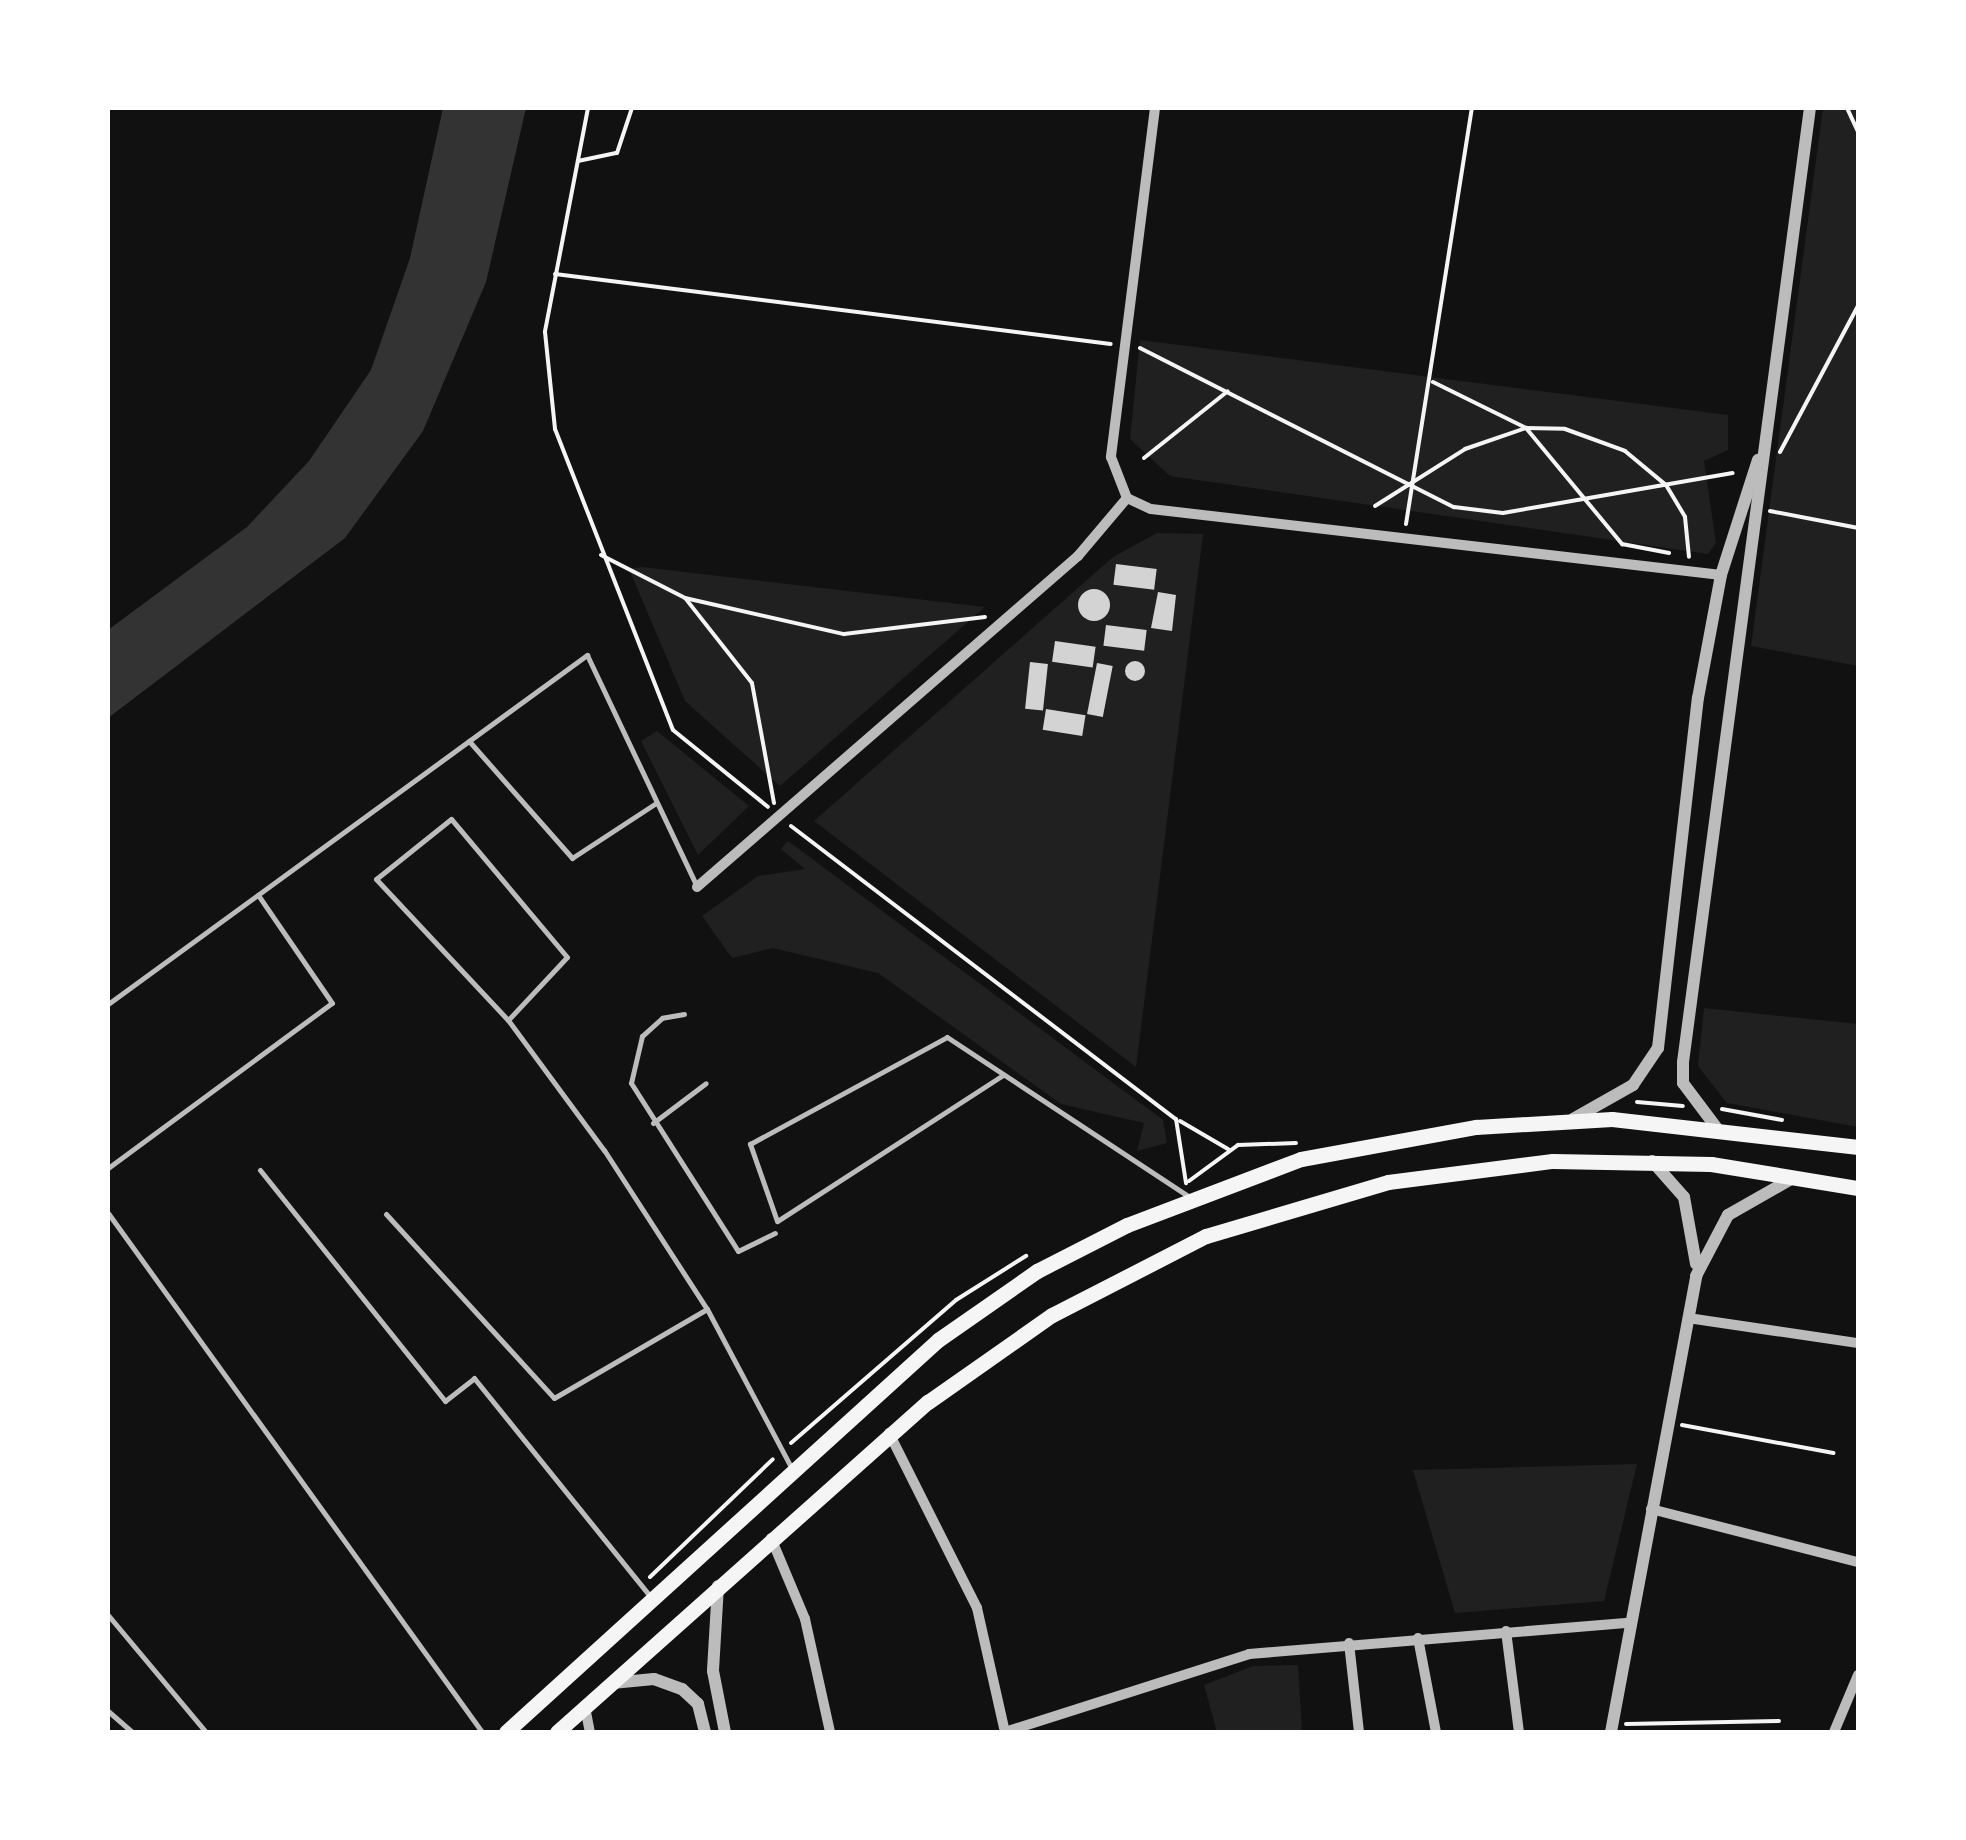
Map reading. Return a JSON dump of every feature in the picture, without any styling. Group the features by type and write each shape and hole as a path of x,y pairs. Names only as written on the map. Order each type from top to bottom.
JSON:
{"main road":[{"path":"506,1732 792,1469 1002,1294 1188,1190 1349,1148 1573,1119 1716,1127 1858,1147"},
{"path":"557,1732 889,1432 1097,1288 1252,1219 1430,1176 1652,1160 1798,1176 1858,1188"}],"street":[{"path":"1127,498 1111,457 1155,108"},
{"path":"1716,1127 1683,1083 1705,881 1810,108"},
{"path":"1573,1119 1653,1064 1721,575 1768,429"},
{"path":"1127,498 1403,538 1721,575"},
{"path":"697,887 1010,615 1127,498"},
{"path":"1678,878 1705,881"},
{"path":"1616,1728 1630,1622 1696,1276 1692,1218 1652,1160"},
{"path":"1696,1276 1728,1215 1798,1176"},
{"path":"1688,1318 1858,1343"},
{"path":"889,1432 977,1608 1005,1732 1249,1654 1630,1622"},
{"path":"1651,1509 1858,1562"},
{"path":"771,1538 805,1618 830,1732"},
{"path":"718,1586 713,1671 725,1732"},
{"path":"1506,1632 1519,1732"},
{"path":"1418,1638 1436,1732"},
{"path":"1349,1643 1359,1732"},
{"path":"1834,1732 1858,1675"},
{"path":"612,1683 654,1679 682,1689 705,1732"},
{"path":"585,1707 590,1732"}],"lane":[{"path":"108,1004 587,655 697,887"},
{"path":"469,741 572,858 657,802"},
{"path":"508,1020 566,957 451,819 376,880 508,1020 707,1309 792,1469"},
{"path":"108,1168 332,1004 258,895"},
{"path":"684,1014 662,1018 632,1060 631,1084 738,1251 775,1233"},
{"path":"1003,1075 777,1221 748,1156 758,1136 948,1037 1188,1190"},
{"path":"653,1123 706,1083"},
{"path":"260,1170 446,1401 474,1378 652,1599"},
{"path":"108,1212 482,1732"},
{"path":"386,1214 554,1398 707,1309"},
{"path":"108,1615 206,1732"},
{"path":"108,1711 132,1732"}],"path":[{"path":"588,108 555,274 544,382 602,555 673,730 1176,1119 1228,1149"},
{"path":"578,161 617,153 632,108"},
{"path":"1403,538 1432,382 1472,108"},
{"path":"1847,108 1858,132"},
{"path":"555,274 1124,346 1228,391 1412,486 1479,512 1578,500 1734,473"},
{"path":"1775,461 1858,306"},
{"path":"1432,382 1526,428 1609,444 1666,485 1685,517 1689,557 1622,544 1578,500 1526,428"},
{"path":"1144,458 1228,391"},
{"path":"1375,506 1465,449 1526,428"},
{"path":"1758,508 1858,528"},
{"path":"602,555 685,598 844,634 1010,615"},
{"path":"685,598 752,682 780,816"},
{"path":"1176,1119 1188,1190"},
{"path":"1677,1424 1833,1453"},
{"path":"1616,1728 1779,1721"}],"shaded area":[{"path":"443,108 526,108 486,282 423,431 345,538 108,718 108,630 247,527 309,461 371,370 410,258"},
{"path":"1823,108 1858,108 1858,666 1751,646"},
{"path":"1140,340 1728,415 1728,450 1704,461 1716,543 1708,554 1170,476 1130,439"},
{"path":"1157,533 1203,534 1136,1067 814,821 1113,557"},
{"path":"642,567 985,607 780,786 685,701 629,569"},
{"path":"657,731 749,806 698,855 641,741"},
{"path":"788,841 1163,1120 1167,1143 1137,1151 1144,1123 1061,1104 878,973 773,948 732,958 702,916 758,876 805,869 781,849"},
{"path":"1704,1008 1858,1024 1858,1127 1727,1103 1698,1066"},
{"path":"1637,1464 1604,1601 1455,1613 1413,1470"},
{"path":"1298,1665 1302,1732 1217,1732 1204,1685 1253,1666"}],"building":[{"path":"1116,564 1157,569 1154,590 1113,585"},
{"path":"1094,589 1105,594 1110,605 1105,616 1094,621 1083,616 1078,605 1083,594"},
{"path":"1158,592 1176,595 1172,631 1151,628"},
{"path":"1106,625 1147,630 1144,651 1103,646"},
{"path":"1055,641 1096,647 1093,668 1052,662"},
{"path":"1135,661 1145,671 1135,681 1125,671"},
{"path":"1030,662 1048,664 1043,711 1025,709"},
{"path":"1097,663 1113,666 1103,717 1087,714"},
{"path":"1046,709 1086,715 1082,736 1043,730"}]}
